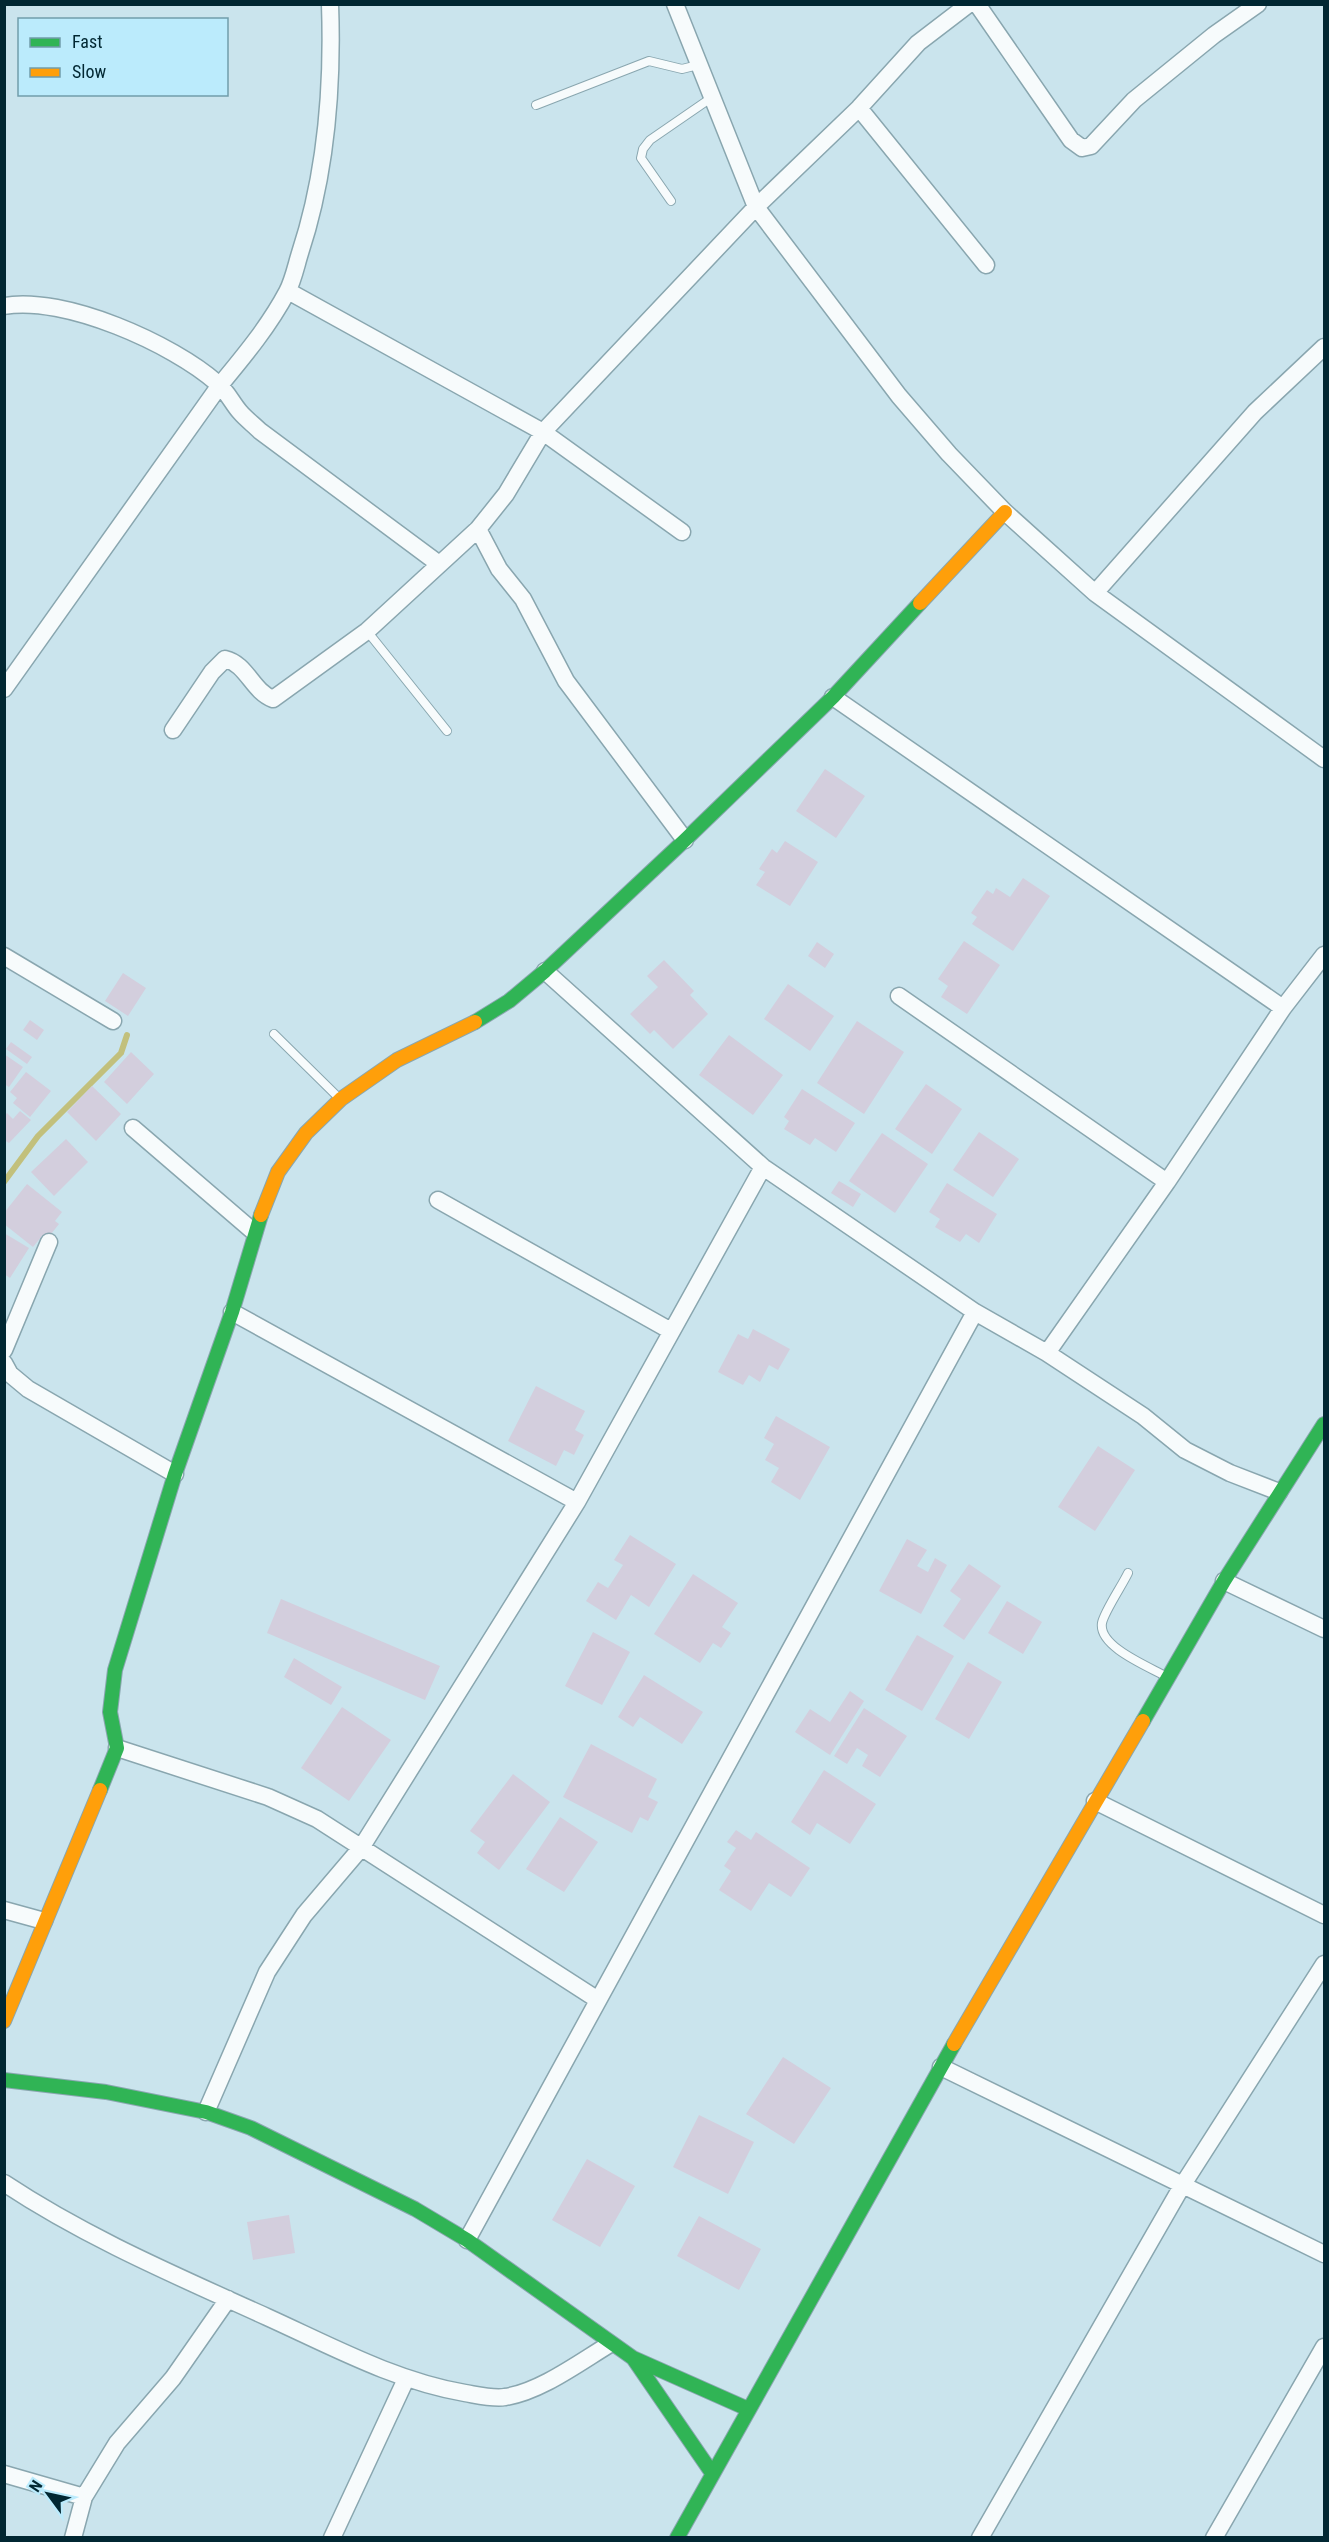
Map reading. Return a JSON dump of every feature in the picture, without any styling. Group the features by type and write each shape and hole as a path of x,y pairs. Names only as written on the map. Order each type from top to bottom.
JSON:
{"street":[{"path":"4,689 220,385 256,342 288,291 309,225 328,116 332,48 330,4"},
{"path":"675,4 756,207 899,396 1005,512 1095,593 1324,759"},
{"path":"173,730 212,672 225,659 236,662 262,695 273,699 367,631 478,529 506,494 543,432 756,207 860,108 918,43 969,4"},
{"path":"977,4 1071,140 1082,148 1091,146 1134,100 1258,4"},
{"path":"860,108 986,265"},
{"path":"288,291 543,432 682,532"},
{"path":"4,306 19,303 70,311 120,327 166,347 197,366 220,385 241,412 260,431 439,564"},
{"path":"1095,593 1255,412 1324,347"},
{"path":"4,2021 117,1748 110,1712 115,1670 175,1474 232,1312 254,1232 278,1172 306,1133 341,1100 397,1060 462,1030 509,1001 545,971 686,840 834,697 1005,512"},
{"path":"478,529 499,569 523,599 566,681 686,840"},
{"path":"834,697 1283,1008"},
{"path":"1047,1353 1167,1182 1283,1008 1324,955"},
{"path":"4,956 113,1021"},
{"path":"545,971 763,1167 975,1311 1047,1353 1143,1416 1185,1450 1230,1473 1279,1492"},
{"path":"899,996 1167,1182"},
{"path":"133,1128 254,1232"},
{"path":"206,2112 267,1972 304,1915 361,1848 577,1502 763,1167"},
{"path":"438,1200 671,1331"},
{"path":"4,1350 49,1242"},
{"path":"467,2240 975,1311"},
{"path":"232,1312 577,1502"},
{"path":"4,1363 10,1374 28,1389 175,1474"},
{"path":"677,2538 941,2067 1095,1801 1224,1581 1324,1424"},
{"path":"1224,1581 1324,1629"},
{"path":"117,1748 268,1797 317,1820 598,2000"},
{"path":"1095,1801 1324,1915"},
{"path":"4,1911 44,1921"},
{"path":"980,2538 1182,2186 1324,1964"},
{"path":"941,2067 1324,2254"},
{"path":"4,2080 106,2092 206,2112 292,2146 415,2209 467,2240 610,2344 633,2358 748,2409"},
{"path":"4,2183 62,2220 122,2252 406,2379 439,2389 504,2397 531,2390 610,2344"},
{"path":"73,2538 84,2497 117,2443 173,2378 228,2299"},
{"path":"1214,2538 1324,2347"},
{"path":"633,2358 712,2473"},
{"path":"332,2538 406,2379"},
{"path":"4,2474 84,2497"}],"lane":[{"path":"536,105 649,61 682,69 699,65"},
{"path":"671,201 641,158 643,149 650,140 711,98"},
{"path":"367,631 447,731"},
{"path":"274,1034 341,1100"},
{"path":"1128,1572 1102,1623 1105,1637 1114,1648 1168,1677"}],"building":[{"path":"825,769 865,796 836,838 796,811"},
{"path":"785,841 818,862 790,906 756,885 765,872 759,869 772,849 777,853"},
{"path":"1023,878 1050,896 1013,951 972,924 977,917 971,913 987,890 993,894 996,888 1010,897"},
{"path":"964,941 1000,965 967,1014 941,997 948,986 938,979"},
{"path":"817,942 834,954 825,968 808,956"},
{"path":"664,960 694,991 690,995 708,1014 673,1049 654,1030 650,1034 630,1014 658,987 647,976"},
{"path":"123,973 146,988 128,1016 105,1001"},
{"path":"788,984 834,1016 810,1051 764,1019"},
{"path":"30,1020 44,1030 37,1040 23,1030"},
{"path":"857,1021 904,1052 864,1114 817,1083"},
{"path":"729,1035 783,1075 753,1115 699,1075"},
{"path":"11,1042 32,1057 27,1064 6,1049"},
{"path":"131,1052 154,1074 127,1104 104,1082"},
{"path":"4,1054 23,1067 9,1087 4,1084"},
{"path":"26,1072 51,1091 30,1117 13,1103 17,1098 10,1092"},
{"path":"926,1084 962,1109 932,1154 895,1129"},
{"path":"92,1086 121,1114 96,1141 67,1112"},
{"path":"802,1089 855,1123 836,1152 815,1138 810,1145 784,1129 789,1121 784,1117"},
{"path":"20,1111 31,1120 9,1143 4,1140 4,1116 7,1113 13,1119"},
{"path":"979,1132 1019,1159 993,1197 953,1170"},
{"path":"882,1133 928,1164 895,1213 849,1181"},
{"path":"66,1139 88,1162 54,1196 31,1172"},
{"path":"839,1181 861,1194 853,1207 831,1193"},
{"path":"947,1183 997,1214 979,1243 966,1234 960,1242 935,1227 940,1219 929,1212"},
{"path":"27,1184 62,1212 55,1221 59,1224 47,1239 42,1236 33,1247 4,1224 4,1213"},
{"path":"4,1233 29,1248 10,1278 4,1274"},
{"path":"753,1329 790,1349 778,1370 769,1365 760,1382 749,1375 743,1385 718,1372 738,1334 748,1339"},
{"path":"536,1386 585,1411 575,1430 584,1435 574,1455 564,1450 556,1466 508,1441"},
{"path":"776,1416 830,1447 800,1500 771,1482 779,1468 765,1460 774,1444 764,1438"},
{"path":"1098,1446 1135,1470 1095,1531 1058,1507"},
{"path":"630,1535 676,1564 649,1607 631,1595 616,1620 586,1601 598,1582 608,1588 623,1565 614,1560"},
{"path":"907,1539 927,1550 917,1566 928,1572 935,1558 947,1565 921,1614 879,1591"},
{"path":"969,1564 1001,1586 964,1640 943,1626 961,1599 950,1591"},
{"path":"693,1574 738,1603 722,1627 731,1633 721,1648 713,1643 700,1663 654,1634"},
{"path":"281,1599 440,1666 425,1700 267,1633"},
{"path":"1007,1601 1042,1622 1023,1654 988,1633"},
{"path":"593,1632 630,1652 602,1705 565,1686"},
{"path":"917,1635 954,1656 922,1711 885,1690"},
{"path":"294,1658 342,1687 331,1705 284,1677"},
{"path":"968,1662 1002,1682 969,1739 935,1719"},
{"path":"644,1675 703,1712 682,1744 640,1717 633,1727 618,1717"},
{"path":"850,1691 864,1701 830,1755 795,1732 810,1709 830,1722"},
{"path":"342,1707 391,1740 349,1801 301,1768"},
{"path":"864,1708 907,1736 880,1777 862,1766 868,1755 857,1748 847,1764 834,1756"},
{"path":"591,1744 657,1779 648,1797 658,1802 648,1821 640,1817 632,1833 563,1797"},
{"path":"824,1770 876,1804 850,1844 817,1823 810,1835 791,1822"},
{"path":"513,1774 550,1802 499,1870 477,1853 485,1842 470,1831"},
{"path":"560,1817 598,1842 564,1892 526,1869"},
{"path":"736,1830 751,1840 756,1832 810,1868 791,1897 769,1883 751,1911 719,1890 731,1871 724,1866 736,1848 727,1842"},
{"path":"783,2057 831,2088 794,2144 746,2114"},
{"path":"699,2115 754,2142 728,2194 673,2167"},
{"path":"587,2159 635,2186 600,2247 552,2220"},
{"path":"289,2215 295,2253 253,2260 247,2222"},
{"path":"699,2216 761,2249 739,2290 677,2256"}],"waterway":[{"path":"4,1182 38,1136 121,1053 127,1035"}],"traffic: fast":[{"path":"475,1022 509,1001 545,971 685,840 833,697 920,603"},
{"path":"100,1790 117,1748 110,1712 115,1670 175,1474 232,1312 261,1215"},
{"path":"1143,1721 1224,1581 1324,1424"},
{"path":"677,2538 954,2044"},
{"path":"4,2080 106,2092 206,2112 251,2128 415,2209 467,2240 633,2358 748,2409"},
{"path":"633,2358 712,2473"}],"traffic: slow":[{"path":"920,603 1005,512"},
{"path":"261,1215 278,1172 306,1133 341,1099 397,1060 475,1022"},
{"path":"954,2044 1143,1721"},
{"path":"4,2021 100,1790"}]}
